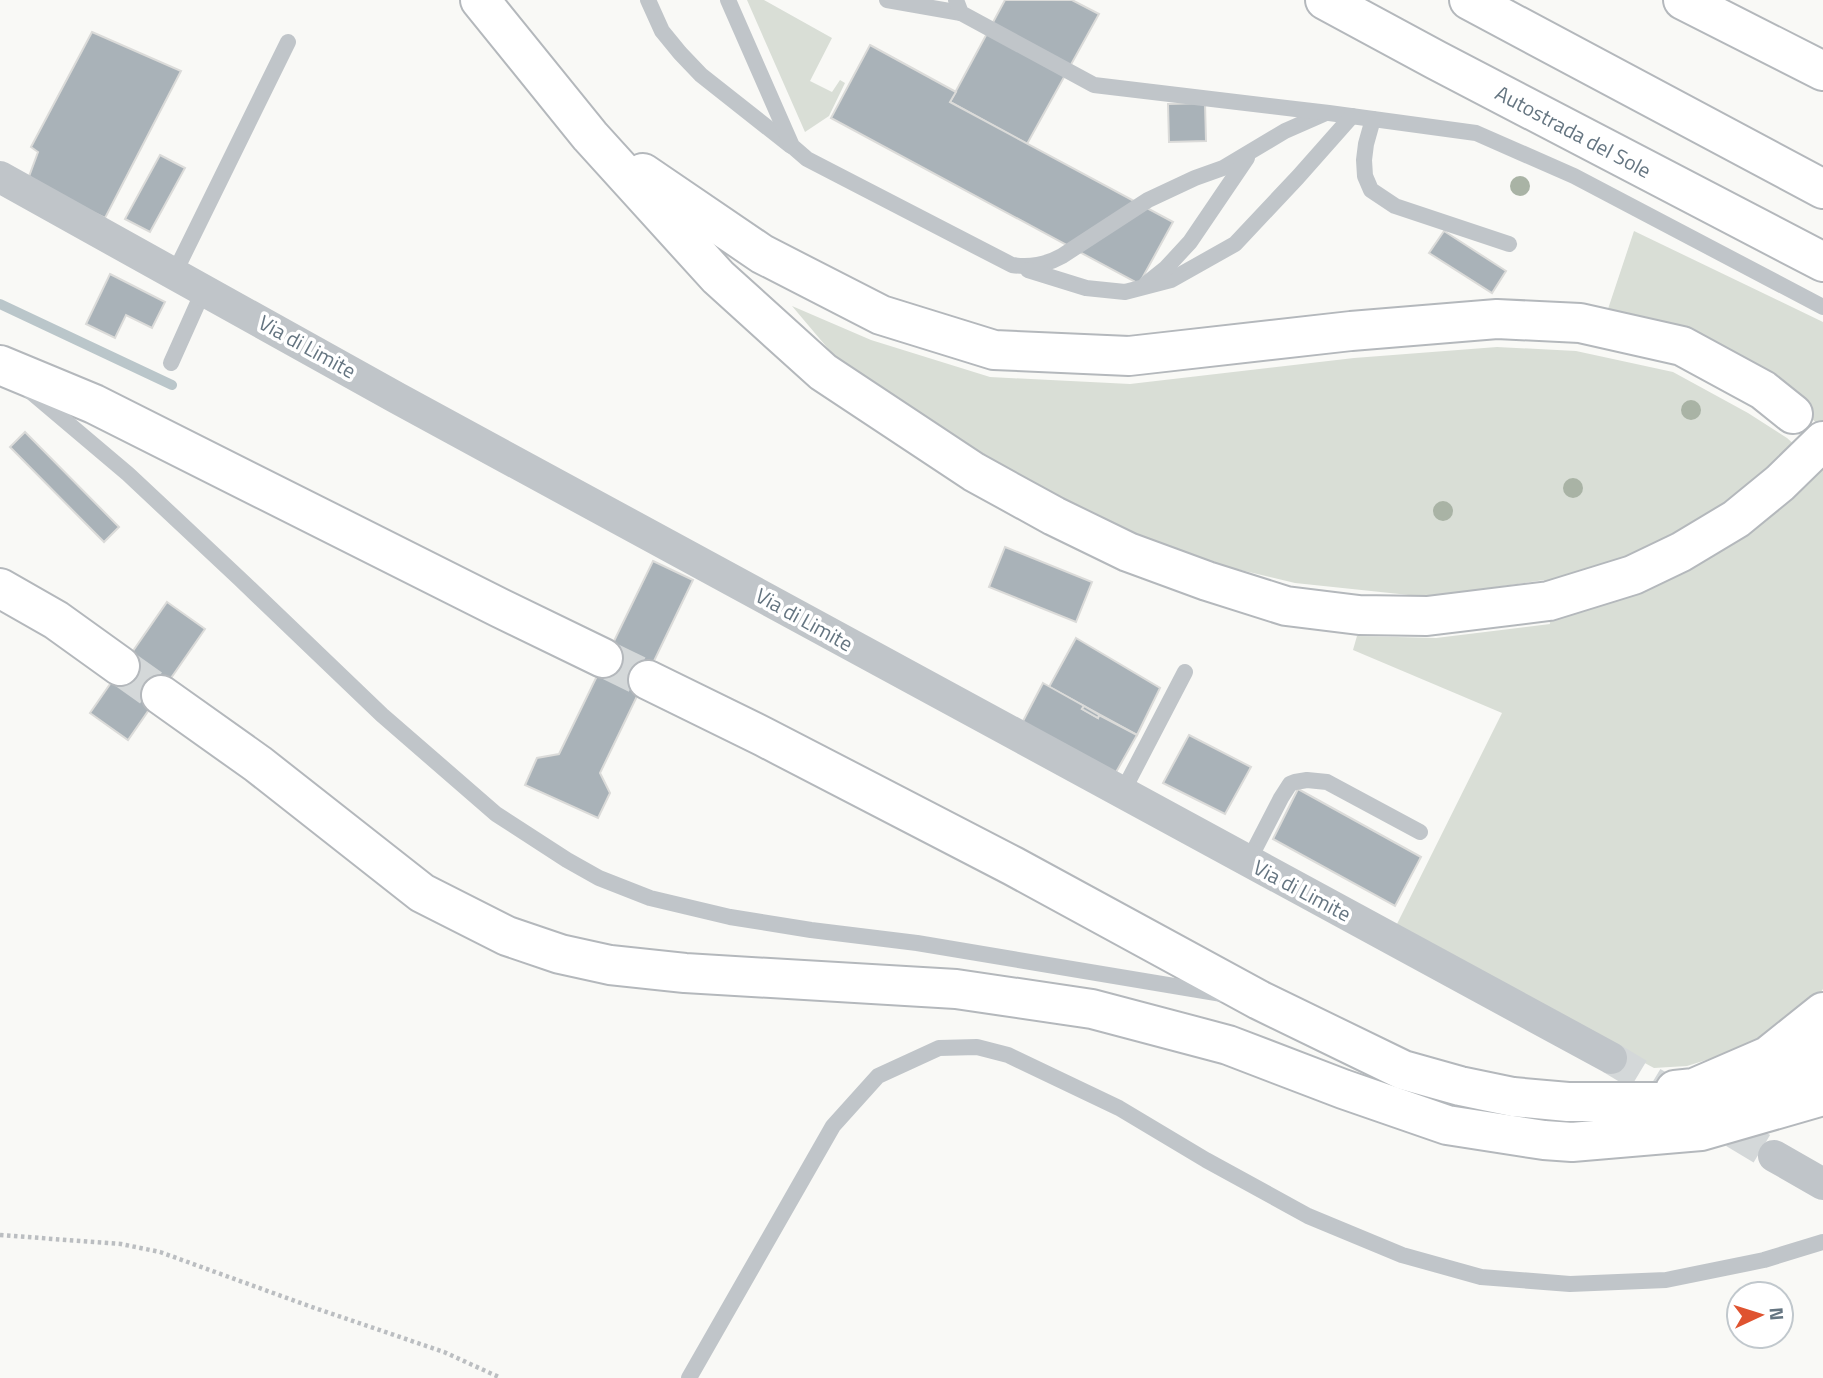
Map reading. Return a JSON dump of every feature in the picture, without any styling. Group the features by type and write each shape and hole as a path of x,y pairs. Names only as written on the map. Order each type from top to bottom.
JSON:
{"highway":[{"path":"480,0 590,136 718,277 823,372 974,472 1128,552 1207,581 1286,606 1359,615 1427,616 1549,601 1633,575 1681,552 1736,519 1780,483 1823,441"},
{"name":"Autostrada del Sole","path":"1325,0 1823,262"},
{"path":"1469,0 1823,189"},
{"path":"1683,0 1823,71"},
{"path":"590,136 762,254 881,315 994,349 1129,356 1351,331 1497,319 1580,323 1682,346 1763,390 1793,414"},
{"path":"0,365 94,404 603,658"},
{"path":"0,588 56,620 120,666"},
{"path":"648,680 1013,866 1259,1000 1403,1070 1513,1097 1568,1102 1730,1102"},
{"path":"162,695 258,764 422,893 507,936 561,954 610,965 685,974 956,989 1092,1009 1228,1045 1447,1125 1544,1140 1572,1142 1700,1130 1823,1096"},
{"path":"1568,1102 1694,1088 1768,1056 1823,1012"},
{"path":"1572,1142 1730,1102 1790,1075 1823,1055"}],"street":[{"name":"Via di Limite","path":"0,177 174,274 205,287 397,398 1611,1058"},
{"path":"1774,1156 1823,1184"}],"lane":[{"path":"648,0 662,31 680,54 701,75 807,159 1012,265 1086,288 1125,292 1171,280 1235,244 1352,116"},
{"path":"728,0 792,146 798,152"},
{"path":"887,0 958,6 1094,85 1476,133 1574,176 1823,307"},
{"path":"174,274 288,42"},
{"path":"1012,265 1027,267 1049,264 1148,200 1223,168 1285,131 1329,113"},
{"path":"1373,119 1364,160 1365,176 1371,190 1395,206 1509,244"},
{"path":"1138,289 1166,268 1190,242 1245,160 1256,149"},
{"path":"171,363 205,287"},
{"path":"0,365 128,474 382,715 496,814 599,878 650,898 730,917 917,943 1259,1000"},
{"path":"1122,793 1185,672"},
{"path":"1248,862 1281,797 1290,784 1295,782 1327,782 1420,832"},
{"path":"689,1378 833,1126 878,1076 939,1048 977,1046 1008,1055 1119,1108 1308,1216 1402,1255 1481,1277 1570,1284 1666,1280 1764,1260 1823,1242"}],"path":[{"path":"0,1235 121,1244 160,1252 309,1307 444,1352 502,1378"}],"shaded area":[{"path":"747,0 764,0 832,38 810,81 832,92 840,80 845,83 829,116 805,132"},
{"path":"1634,231 1823,322 1823,429 1810,417 1606,315"},
{"path":"792,306 871,340 990,377 1130,384 1354,358 1497,347 1576,351 1673,372 1787,438 1823,470 1823,989 1816,999 1760,1043 1687,1066 1654,1068 1395,928 1502,713 1353,650 1357,636 1436,638 1550,624 1544,580 1428,597 1295,583 1207,562 1135,534 1062,501 974,450 841,364"}],"building":[{"path":"1005,0 1072,0 1099,14 1027,144 950,102"},
{"path":"92,32 181,71 105,218 27,182 38,152 31,147"},
{"path":"870,45 956,92 950,102 1173,222 1139,284 831,118"},
{"path":"1205,103 1206,141 1169,142 1168,104"},
{"path":"160,155 185,168 150,232 125,219"},
{"path":"1444,231 1506,271 1492,293 1429,253"},
{"path":"110,274 165,302 152,328 126,315 115,338 86,324"},
{"path":"25,432 119,527 104,542 10,447"},
{"path":"1005,547 1092,582 1076,622 989,587"},
{"path":"653,561 693,580 600,773 610,793 598,818 525,785 537,758 559,754"},
{"path":"167,602 205,629 128,740 90,713"},
{"path":"1076,638 1160,688 1137,735 1049,687"},
{"path":"1043,683 1084,706 1082,709 1098,718 1099,715 1137,735 1115,774 1021,725"},
{"path":"1084,706 1099,715 1098,718 1082,709"},
{"path":"1189,735 1251,767 1225,814 1163,783"},
{"path":"1298,789 1421,857 1395,906 1273,839"}],"waterway":[{"path":"0,304 172,385"}],"tunnel":[{"path":"603,658 648,680"},
{"path":"120,666 161,695"},
{"path":"1611,1058 1774,1156"}]}
